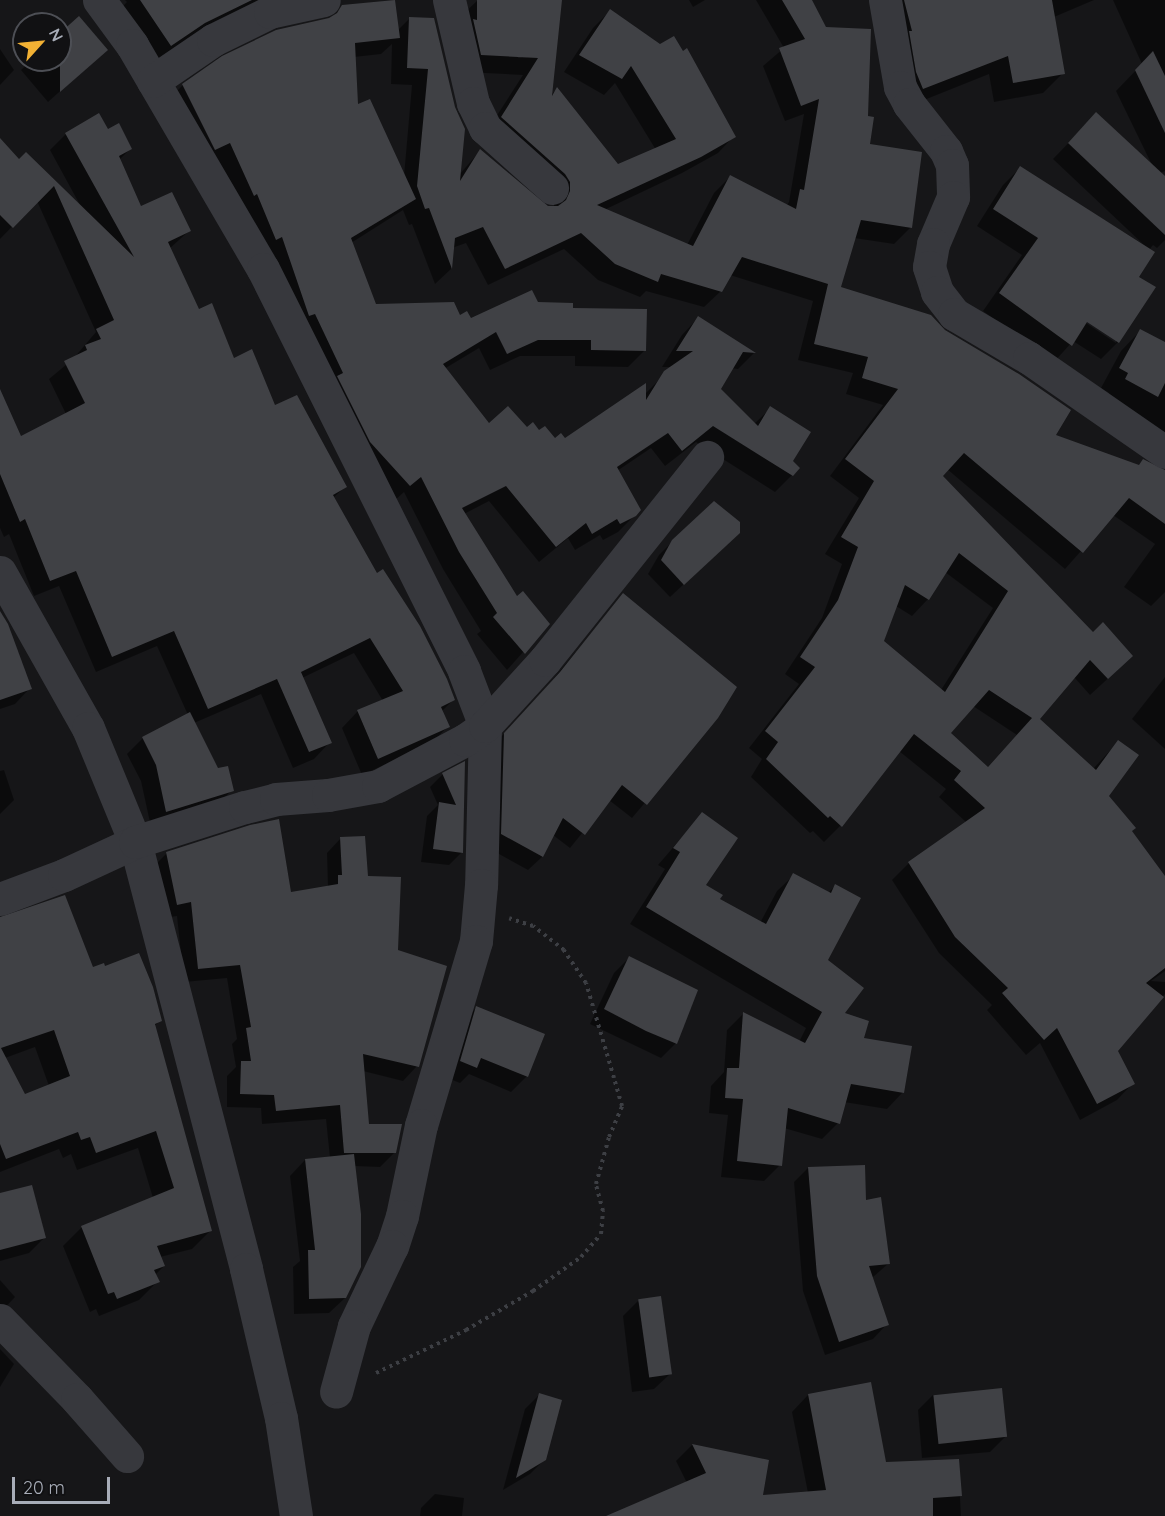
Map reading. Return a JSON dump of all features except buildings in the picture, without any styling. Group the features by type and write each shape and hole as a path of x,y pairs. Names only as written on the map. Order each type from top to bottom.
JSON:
{"street":[{"path":"99,0 132,45 263,269 464,671 485,726 476,941 421,1125 402,1216 392,1246 354,1326 336,1392"},
{"path":"153,81 213,40 270,12 324,0"},
{"path":"449,0 473,103 486,128 552,188"},
{"path":"885,0 900,87 909,104 943,146 952,165 953,197 933,244 929,267 937,292 954,314 1029,358 1165,452"},
{"path":"0,899 64,875 135,842 276,799 328,795 378,786 442,754 485,726 516,695 576,624 707,457"},
{"path":"0,572 8,605 88,728 135,842 246,1269 281,1418 296,1516"},
{"path":"0,1320 77,1399 127,1456"}],"path":[{"path":"336,1392 466,1330 533,1291 581,1257 601,1234 603,1211 596,1184 609,1137 622,1107 586,983 564,950 533,926 479,907"}]}
